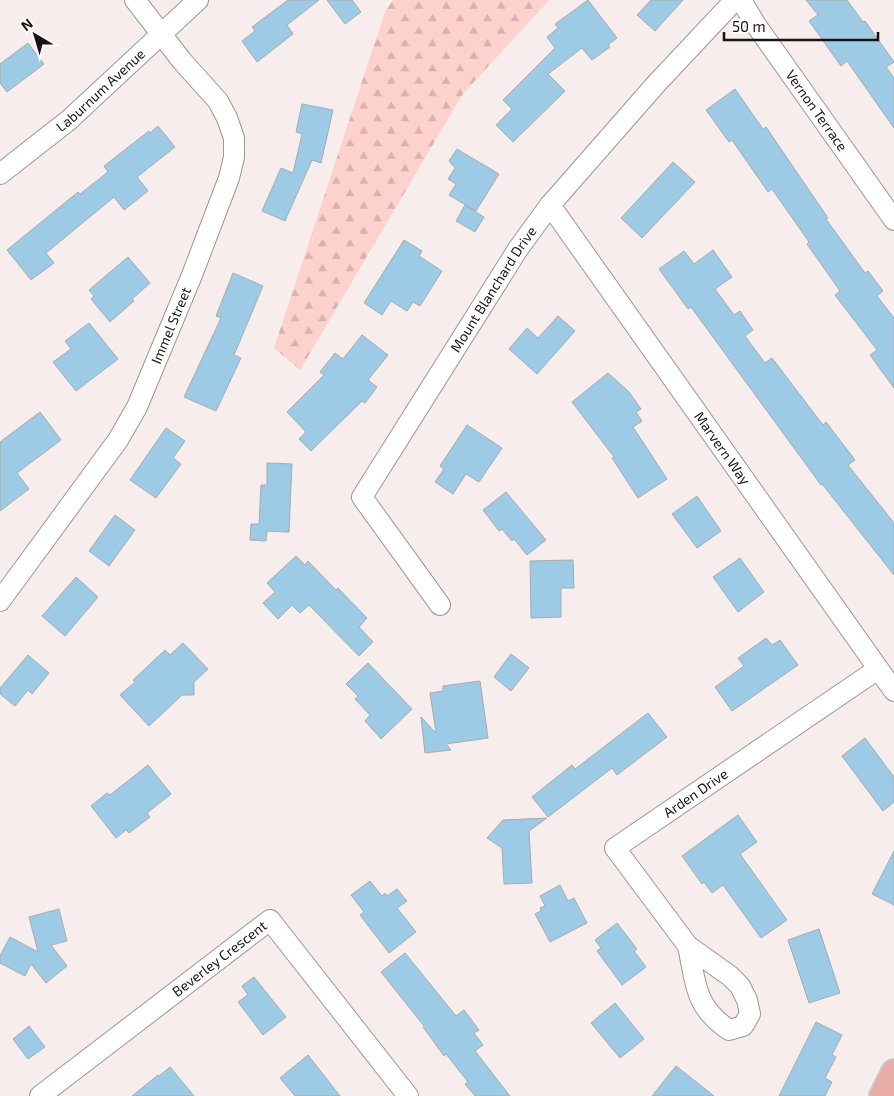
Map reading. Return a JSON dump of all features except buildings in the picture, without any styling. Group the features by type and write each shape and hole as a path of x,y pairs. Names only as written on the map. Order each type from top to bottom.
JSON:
{"main road":[{"path":"882,1096 894,1072"}],"street":[{"name":"Immel Street","path":"0,601 118,440 137,406 160,354 229,178 234,157 234,138 227,118 218,101 135,0"},
{"name":"Laburnum Avenue","path":"0,174 69,120 198,0"},
{"name":"Mount Blanchard Drive","path":"440,605 362,498 518,250 550,205 658,83 735,0"},
{"name":"Vernon Terrace","path":"741,0 756,25 894,220"},
{"name":"Marvern Way","path":"550,205 894,691"},
{"name":"Arden Drive","path":"688,946 615,848 878,668"},
{"name":"Beverley Crescent","path":"40,1096 270,920 408,1096"}],"green space":[{"path":"393,0 549,0 462,95 300,370 274,348 385,12"}]}
